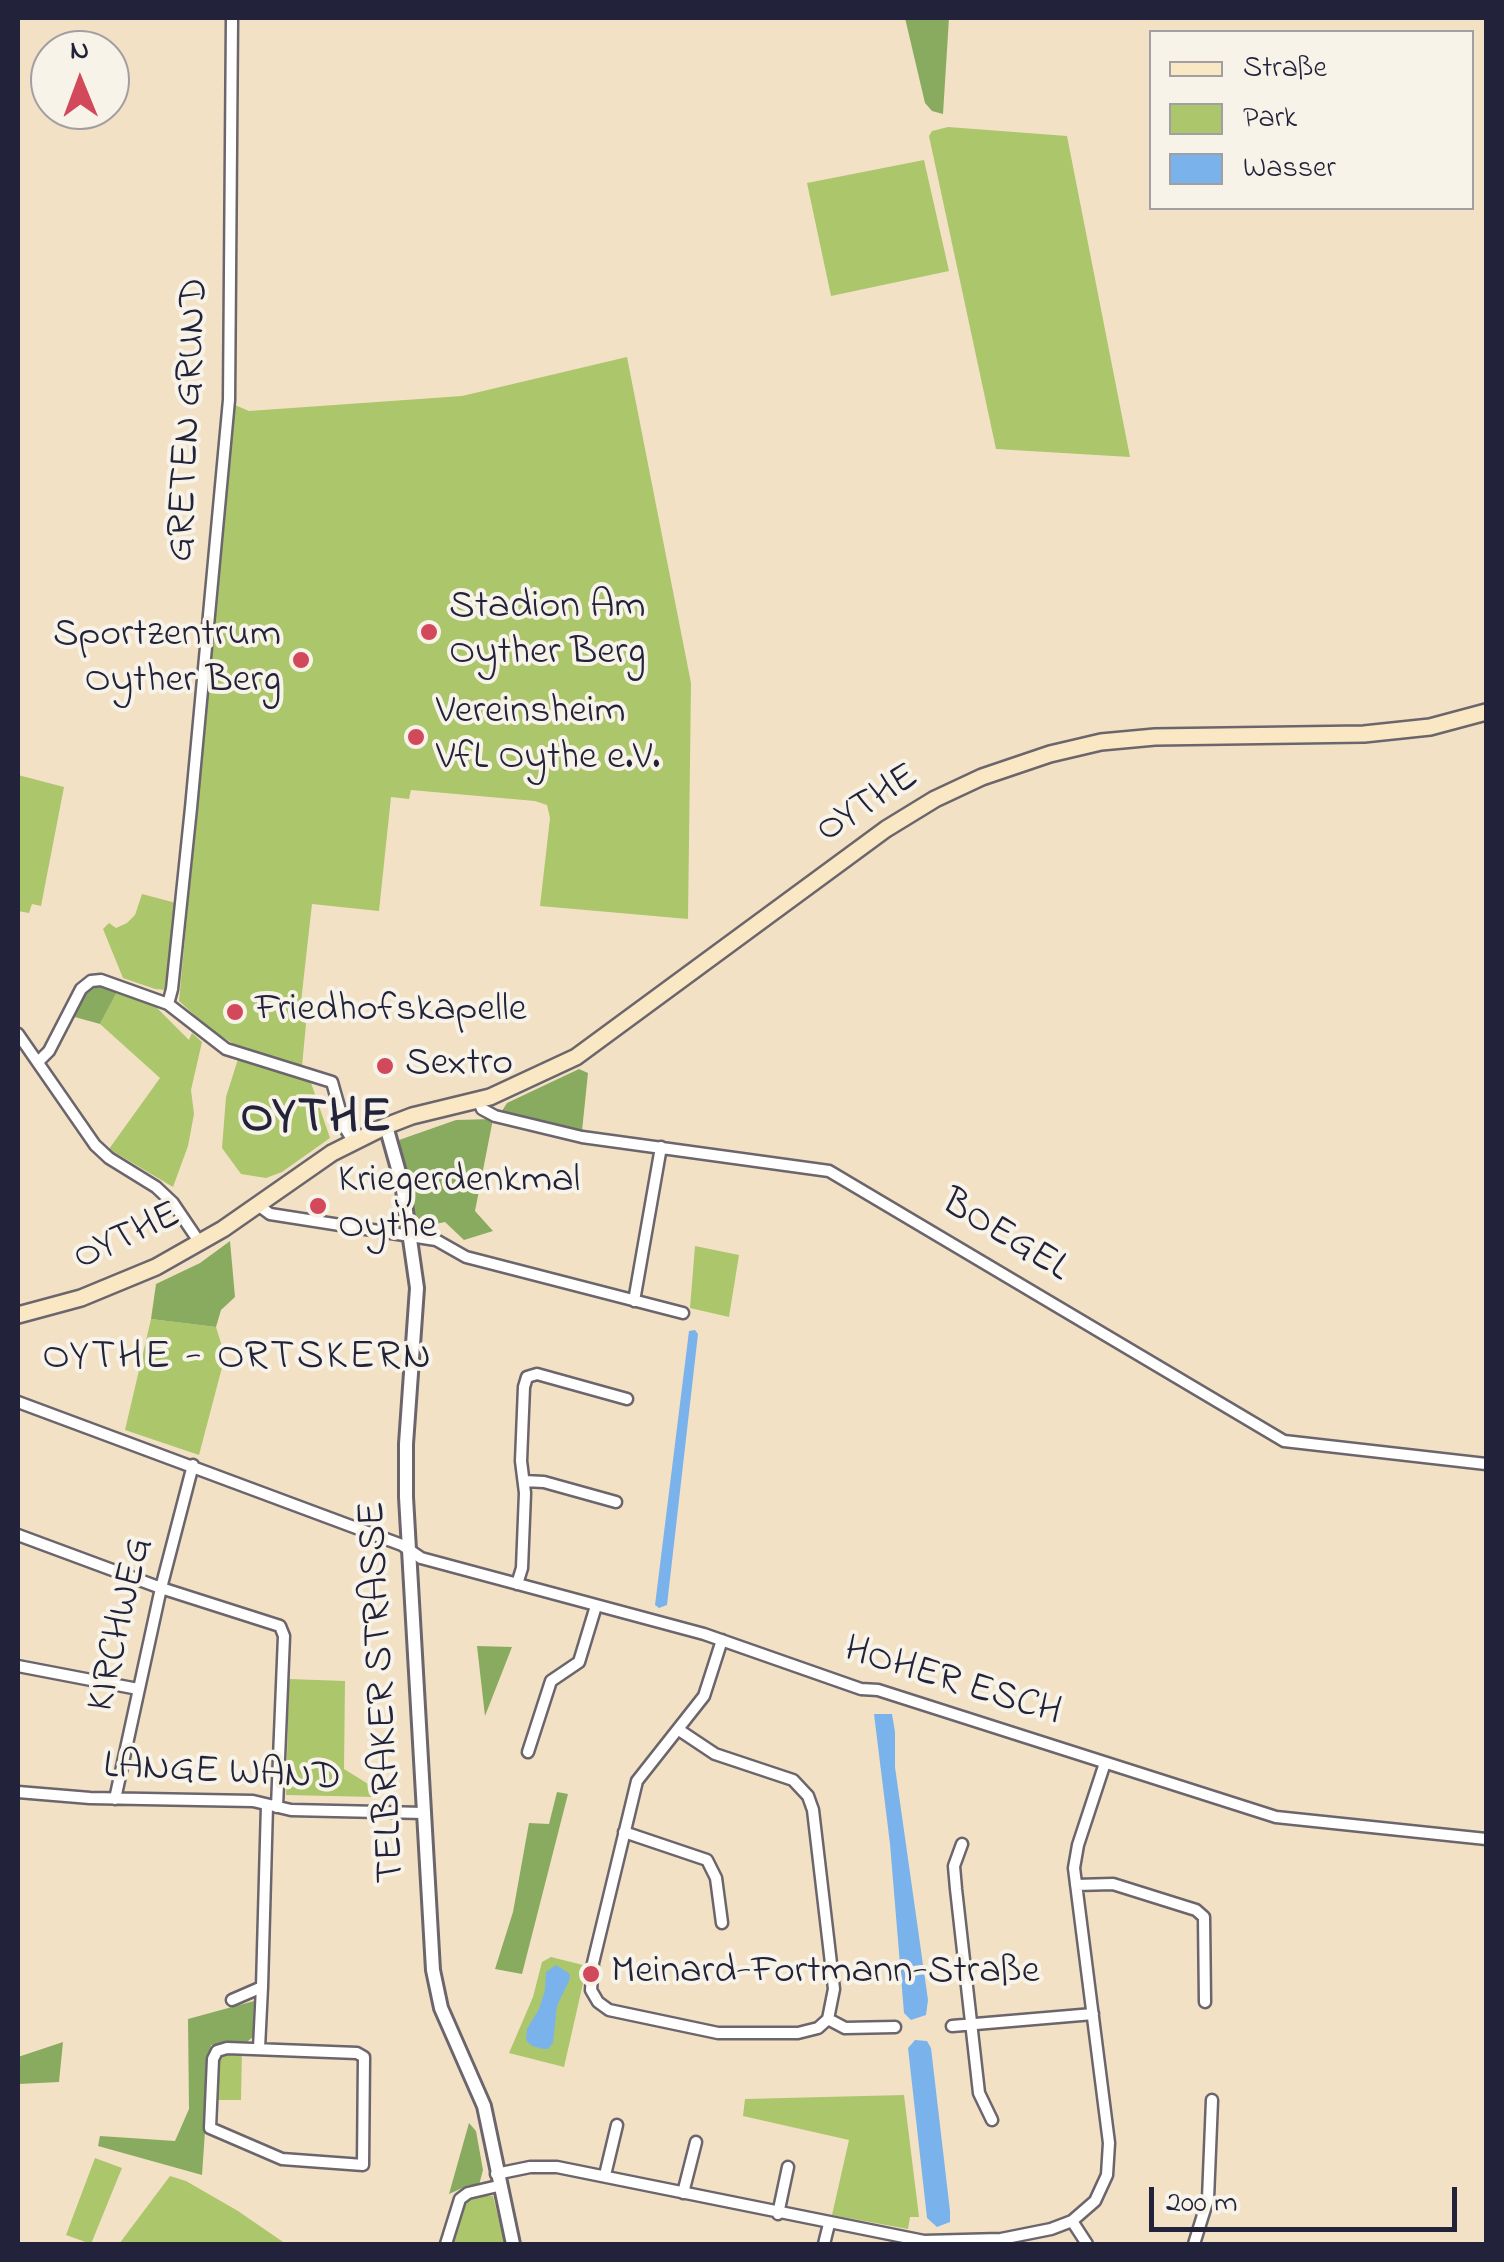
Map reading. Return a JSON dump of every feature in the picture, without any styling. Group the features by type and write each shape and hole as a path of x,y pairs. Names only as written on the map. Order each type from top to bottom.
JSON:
{"main road":[{"name":"OYTHE","path":"18,1315 122,1282 200,1243 353,1141 412,1116 530,1082 576,1057 886,828 982,777 1100,742 1155,737 1364,734 1430,727 1486,712"}],"street":[{"name":"GRETEN GRUND","path":"168,1004 189,826 229,400 232,18"},
{"path":"38,1062 49,1050 81,989 91,981 101,980 168,1004 226,1049 332,1082 345,1128 353,1141"},
{"path":"18,1034 95,1145 156,1187 200,1243"},
{"name":"BOEGEL","path":"478,1100 482,1109 495,1116 582,1138 800,1165 842,1177 1284,1440 1486,1464"},
{"name":"TELBRAKER STRASSE","path":"386,1126 397,1160 412,1238 417,1288 406,1444 436,1990 480,2093 513,2244"},
{"path":"634,1300 661,1147"},
{"path":"258,1205 270,1214 436,1240 466,1257 683,1313"},
{"path":"517,1584 522,1568 521,1461 527,1376 537,1374 628,1399"},
{"name":"HOHER ESCH","path":"18,1402 193,1465 409,1551 722,1640 861,1689 878,1690 1276,1817 1486,1839"},
{"name":"KIRCHWEG","path":"114,1799 193,1465"},
{"path":"524,1481 544,1482 616,1502"},
{"path":"18,1535 161,1588 280,1626 284,1636 259,2048"},
{"path":"528,1752 550,1682 580,1662 596,1606"},
{"path":"679,1730 715,1754 793,1780 808,1796 834,1988 828,2019 818,2028 798,2033 738,2035 619,2012 598,2002 591,1990 591,1974 637,1780 704,1696 722,1640"},
{"path":"18,1666 138,1689"},
{"path":"446,2244 460,2199 530,2167 604,2175 915,2240 951,2242 1025,2235 1072,2221 1094,2200 1107,2175 1108,2143 1075,1858 1105,1763"},
{"name":"LANGE WAND","path":"18,1792 114,1799 253,1801 272,1806 424,1813"},
{"path":"624,1832 707,1860 716,1878 722,1923"},
{"path":"962,1844 954,1866 978,2093 992,2120"},
{"path":"1076,1884 1113,1884 1196,1910 1204,1917 1206,2002"},
{"path":"232,2000 262,1987"},
{"path":"952,2026 1093,2014"},
{"path":"828,2019 846,2028 895,2028"},
{"path":"259,2048 357,2053 364,2057 363,2165 282,2159 210,2128 213,2059 217,2051 259,2048"},
{"path":"1194,2244 1208,2199 1212,2100"},
{"path":"604,2175 617,2124"},
{"path":"683,2193 696,2142"},
{"path":"778,2214 788,2168"},
{"path":"1072,2221 1088,2244"},
{"path":"824,2244 828,2224"}],"green space":[{"path":"905,18 949,18 943,114 932,111 925,103"},
{"path":"948,127 1067,136 1130,457 996,449 929,136 932,131"},
{"path":"924,160 949,271 831,296 807,183"},
{"path":"627,357 691,683 688,919 540,906 550,818 547,805 411,790 409,799 391,797 379,911 312,904 301,1002 308,1003 302,1066 246,1051 212,1031 179,1001 235,405 249,411 462,396"},
{"path":"18,775 64,787 41,906 32,904 29,913 18,911"},
{"path":"142,894 176,903 166,990 123,978 103,929 109,923 116,928 127,923 135,915"},
{"path":"90,986 118,990 100,1024 71,1016"},
{"path":"118,990 150,1001 189,1040 192,1033 202,1042 191,1090 194,1114 188,1146 173,1187 109,1149 160,1078 100,1024"},
{"path":"238,1059 309,1077 330,1138 282,1172 266,1178 241,1174 222,1148 226,1097"},
{"path":"579,1069 588,1073 582,1131 500,1114 507,1103"},
{"path":"493,1119 475,1211 493,1231 464,1240 445,1222 418,1228 399,1140 456,1120"},
{"path":"230,1241 235,1297 221,1310 216,1327 151,1319 156,1284 200,1263"},
{"path":"695,1246 739,1255 729,1317 690,1308"},
{"path":"151,1319 216,1327 225,1356 199,1455 125,1430"},
{"path":"477,1646 512,1647 485,1716"},
{"path":"289,1679 345,1681 344,1769 373,1787 375,1797 286,1795"},
{"path":"557,1792 568,1794 522,1974 495,1969 513,1912 529,1823 549,1824"},
{"path":"551,1957 587,1966 564,2067 509,2053 533,1997 542,1962"},
{"path":"254,2001 253,2037 243,2045 211,2045 202,2175 98,2146 100,2136 175,2141 189,2109 188,2019"},
{"path":"63,2042 59,2082 19,2084 18,2090 18,2057"},
{"path":"242,2048 241,2100 212,2100 217,2051"},
{"path":"904,2095 919,2217 910,2217 908,2229 832,2215 849,2140 743,2116 745,2099"},
{"path":"469,2123 476,2131 483,2170 479,2185 449,2194"},
{"path":"95,2158 122,2168 91,2244 66,2235"},
{"path":"170,2176 238,2211 286,2244 119,2244"},
{"path":"477,2196 493,2196 505,2244 452,2244 464,2204"}],"water":[{"path":"689,1331 698,1334 667,1605 659,1608 655,1605"},
{"path":"874,1714 892,1714 895,1767 928,2000 926,2015 911,2020 904,2013"},
{"path":"556,1965 570,1974 569,1981 557,2006 553,2043 543,2049 526,2040 527,2029 539,2009 546,1972"},
{"path":"915,2040 927,2041 931,2048 950,2211 950,2222 937,2227 927,2218 908,2048"}],"place":[{"name":"Stadion Am Oyther Berg","path":"429,632"},
{"name":"Sportzentrum Oyther Berg","path":"301,660"},
{"name":"Vereinsheim VfL Oythe e.V.","path":"416,737"},
{"name":"Friedhofskapelle","path":"235,1012"},
{"name":"Sextro","path":"385,1066"},
{"name":"Kriegerdenkmal Oythe","path":"318,1206"},
{"name":"Meinard-Fortmann-Straße","path":"591,1974"}],"district":[{"name":"OYTHE","path":"317,1122"},
{"name":"OYTHE - ORTSKERN","path":"238,1360"}]}
